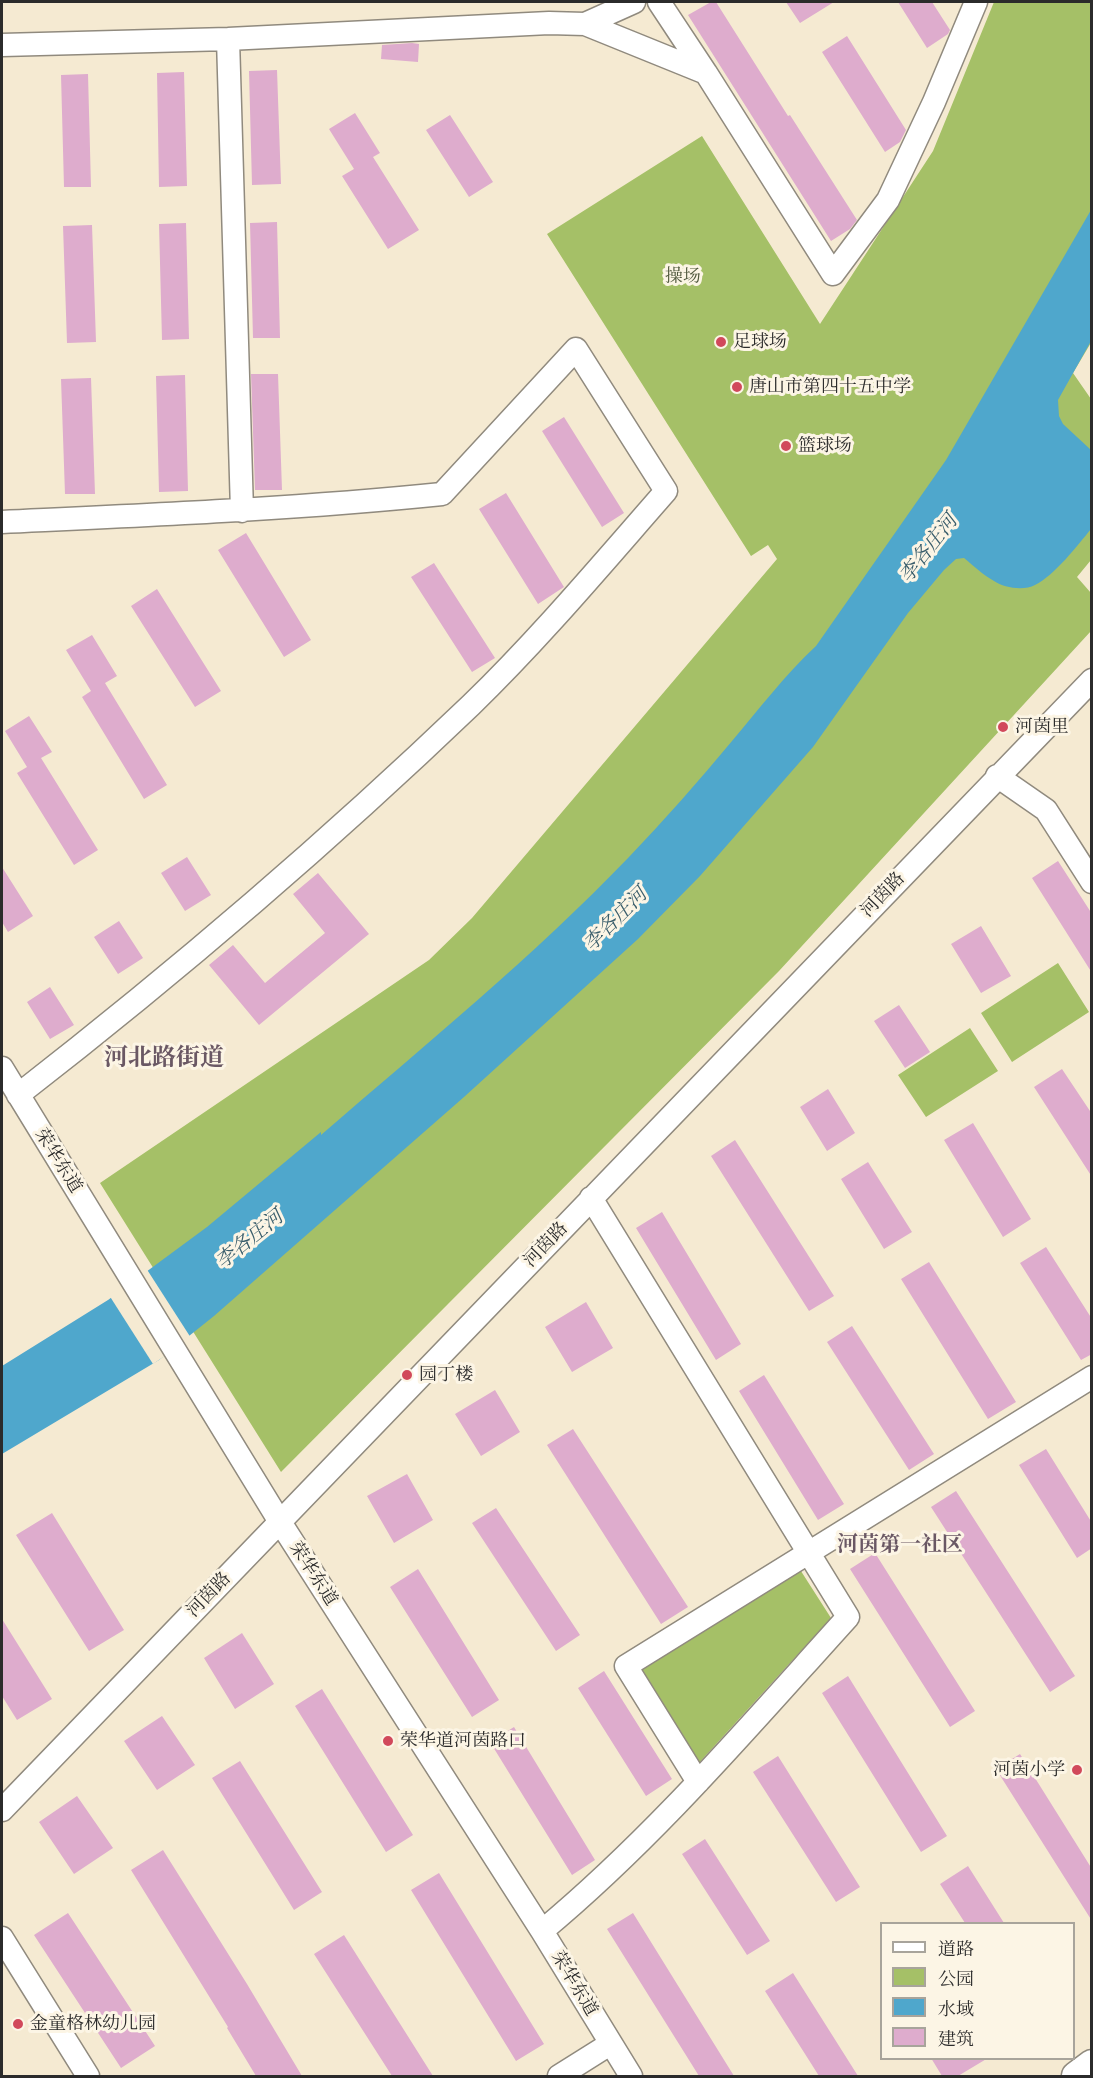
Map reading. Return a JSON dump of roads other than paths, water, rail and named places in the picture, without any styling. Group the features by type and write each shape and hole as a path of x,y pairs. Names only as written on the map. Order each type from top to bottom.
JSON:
{"main road":[{"path":"1076,2076 1092,2064"}],"street":[{"path":"585,24 634,2"},
{"path":"659,2 833,274 888,200 934,102 976,2"},
{"path":"2,45 228,39 549,23 585,24 706,73"},
{"path":"228,39 242,511"},
{"path":"2,522 242,511 346,504 442,494 576,349 666,491 535,639 471,705 279,881 117,1018 18,1095"},
{"name":"河茵路","path":"2,1810 1092,680"},
{"path":"997,776 1046,810 1092,882"},
{"name":"荣华东道","path":"2,1068 280,1522 542,1931 631,2076"},
{"path":"542,1931 584,1896 698,1782 848,1617 591,1198"},
{"path":"698,1782 626,1666 1092,1377"},
{"path":"2,1938 88,2076"},
{"path":"558,2076 610,2044"}],"water":[{"name":"李各庄河","path":"1091,210 1091,341 1058,400 1059,416 1063,424 1091,450 1091,529 1072,552 1043,580 1025,588 1014,588 998,583 964,558 956,559 908,613 813,747 700,876 638,939 464,1097 214,1316 159,1360 2,1454 2,1366 108,1300 207,1227 321,1132 321,1135 478,1000 555,930 629,857 694,786 783,680 816,646 946,460"}],"place":[{"name":"足球场","path":"721,342"},
{"name":"唐山市第四十五中学","path":"737,387"},
{"name":"篮球场","path":"786,446"},
{"name":"河茵里","path":"1003,727"},
{"name":"园丁楼","path":"407,1375"},
{"name":"荣华道河茵路口","path":"388,1741"},
{"name":"河茵小学","path":"1077,1770"},
{"name":"金童格林幼儿园","path":"18,2024"}],"district":[{"name":"河北路街道","path":"164,1059"},
{"name":"河茵第一社区","path":"900,1545"}],"park label":[{"name":"操场","path":"683,277"}]}
